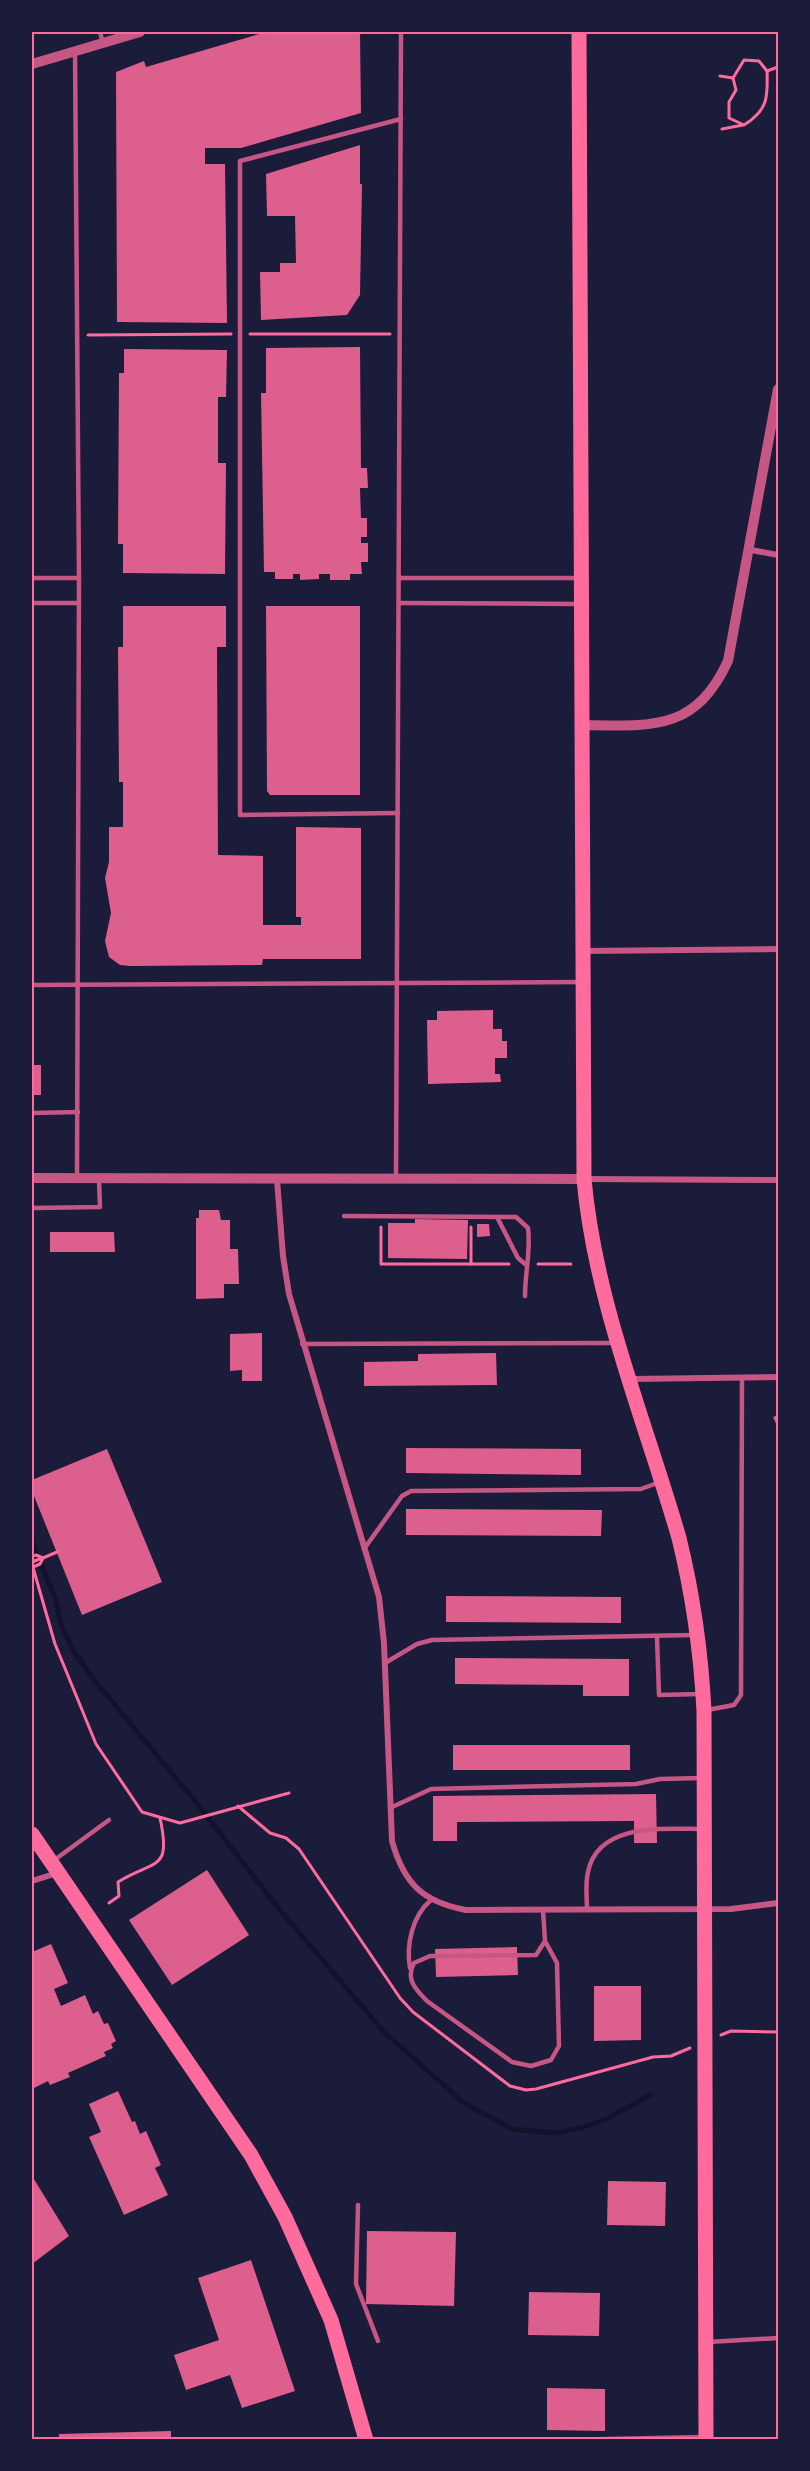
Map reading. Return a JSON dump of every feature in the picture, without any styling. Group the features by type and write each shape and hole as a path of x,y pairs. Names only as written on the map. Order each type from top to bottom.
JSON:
{"main road":[{"path":"579,32 584,1179 595,1258 689,1579 698,1635 704,1711 705,1778 706,2438"},
{"path":"32,1834 231,2123 285,2217 331,2320 366,2439"}],"street":[{"path":"32,64 75,51 101,37 140,32"},
{"path":"583,725 661,724 681,716 709,693 728,661 751,550 778,389"},
{"path":"751,550 778,555"},
{"path":"583,951 778,949"},
{"path":"32,1178 778,1180"},
{"path":"277,1180 283,1256 289,1294 379,1597 385,1663 392,1841 397,1861 407,1877 431,1900 466,1910 706,1910 748,1908 778,1903"},
{"path":"631,1379 778,1377"},
{"path":"32,1881 54,1868"}],"lane":[{"path":"396,1180 401,32"},
{"path":"75,51 80,985 77,1179"},
{"path":"398,813 240,815 240,161 401,119"},
{"path":"32,578 79,578"},
{"path":"399,578 582,578"},
{"path":"32,603 79,603"},
{"path":"399,603 582,604"},
{"path":"32,985 398,985 583,982"},
{"path":"32,1113 78,1112"},
{"path":"32,1208 100,1207 99,1179"},
{"path":"344,1216 516,1217 528,1228 531,1249 525,1264 525,1296"},
{"path":"497,1216 518,1258 525,1264"},
{"path":"302,1344 620,1343"},
{"path":"704,1711 734,1705 741,1695 742,1377"},
{"path":"364,1549 402,1496 411,1491 641,1489 662,1481"},
{"path":"385,1663 417,1644 432,1640 657,1638 698,1635"},
{"path":"657,1638 659,1695 703,1694"},
{"path":"390,1808 431,1789 636,1784 660,1779 705,1778"},
{"path":"54,1868 109,1820"},
{"path":"587,1910 588,1872 592,1861 610,1841 624,1833 640,1830 705,1829"},
{"path":"431,1900 417,1917 410,1940 412,1984 427,2001 512,2062 531,2066 541,2065 551,2060 559,2046 557,1963 544,1941 543,1910"},
{"path":"410,1968 414,1962 430,1956 536,1955 544,1941"},
{"path":"358,2205 356,2284 378,2342"},
{"path":"705,2342 778,2338"},
{"path":"559,2439 706,2438"}],"path":[{"path":"722,129 744,125 757,117 768,98 767,70 759,61 744,60 733,78 736,90 729,102 729,118 744,125"},
{"path":"767,70 778,67"},
{"path":"720,76 733,78"},
{"path":"377,1224 382,1228 381,1264 514,1264"},
{"path":"471,1226 471,1264"},
{"path":"536,1264 571,1264"},
{"path":"57,1552 43,1558 40,1564 32,1565 55,1644 96,1744 142,1812 180,1823 290,1793"},
{"path":"32,1557 36,1555 43,1558"},
{"path":"238,1806 270,1833 286,1838 299,1849 400,1998 413,2012 510,2086 526,2090 536,2089 653,2057 671,2056 731,2031 778,2032"},
{"path":"109,1903 119,1896 118,1882 133,1872 149,1869 161,1859 165,1847 160,1818"}],"building":[{"path":"266,32 360,32 361,113 241,148 205,148 205,164 225,164 227,323 117,322 116,72 144,61 146,67"},
{"path":"360,145 360,184 362,184 360,295 347,315 261,320 260,272 280,272 280,263 296,263 295,216 267,216 266,174"},
{"path":"360,347 361,468 367,468 368,488 360,488 361,518 367,518 367,537 361,537 361,543 368,543 368,562 361,562 362,574 350,574 350,580 330,580 330,574 319,574 319,579 300,580 300,574 293,574 293,579 275,579 275,572 264,572 261,393 266,393 266,348"},
{"path":"124,349 227,350 226,397 218,397 218,463 226,463 225,574 123,573 123,544 118,544 119,373 124,373"},
{"path":"123,606 226,606 226,647 217,647 218,855 263,856 263,925 301,925 301,917 296,917 296,827 361,828 361,959 263,959 262,965 130,966 120,965 109,957 105,941 111,913 105,878 109,862 109,827 123,827 123,782 119,782 118,647 123,647"},
{"path":"266,606 360,606 360,795 270,795 267,791"},
{"path":"493,1010 493,1029 502,1029 502,1041 507,1041 507,1058 495,1058 495,1074 500,1074 501,1082 428,1084 427,1020 437,1020 437,1011"},
{"path":"32,1065 41,1065 41,1095 32,1095"},
{"path":"199,1210 219,1210 221,1220 230,1220 230,1249 238,1249 239,1284 224,1284 224,1298 196,1299 196,1218 199,1218"},
{"path":"415,1219 468,1220 467,1259 388,1258 388,1223 415,1223"},
{"path":"477,1224 489,1224 490,1236 477,1237"},
{"path":"50,1232 114,1232 115,1252 50,1252"},
{"path":"262,1333 262,1381 242,1381 242,1370 230,1371 230,1334"},
{"path":"496,1353 497,1385 364,1386 364,1362 418,1361 418,1354"},
{"path":"778,1415 778,1428 773,1417"},
{"path":"406,1448 581,1449 581,1475 406,1473"},
{"path":"107,1449 162,1582 82,1615 32,1491 32,1480"},
{"path":"406,1509 602,1510 601,1536 406,1535"},
{"path":"446,1596 621,1597 621,1623 446,1622"},
{"path":"455,1658 629,1659 629,1696 583,1696 583,1685 455,1684"},
{"path":"453,1745 630,1745 630,1770 453,1770"},
{"path":"656,1794 657,1843 634,1843 634,1821 457,1822 457,1841 433,1841 433,1796"},
{"path":"207,1870 249,1935 172,1985 129,1920"},
{"path":"51,1944 68,1983 54,1989 61,2006 85,1995 93,2014 98,2011 104,2024 108,2023 116,2041 111,2044 113,2048 104,2052 106,2056 68,2073 70,2077 50,2085 48,2081 32,2089 32,1952"},
{"path":"517,1947 518,1975 436,1977 435,1949"},
{"path":"594,1986 641,1986 641,2040 594,2041"},
{"path":"118,2091 140,2134 146,2131 161,2165 155,2168 168,2195 124,2215 89,2137 101,2132 89,2104"},
{"path":"32,2176 69,2236 32,2264"},
{"path":"608,2181 666,2182 665,2226 607,2225"},
{"path":"367,2231 456,2232 454,2306 366,2304"},
{"path":"251,2260 295,2391 242,2408 230,2375 186,2390 174,2355 219,2340 198,2278"},
{"path":"529,2292 600,2293 599,2336 528,2335"},
{"path":"547,2388 605,2389 605,2431 547,2430"},
{"path":"171,2431 171,2439 59,2439 59,2434"}],"waterway":[{"path":"32,1542 56,1600 61,1625 74,1652 279,1909 384,2032 464,2103 512,2129 555,2133 581,2128 607,2119 650,2095"}]}
